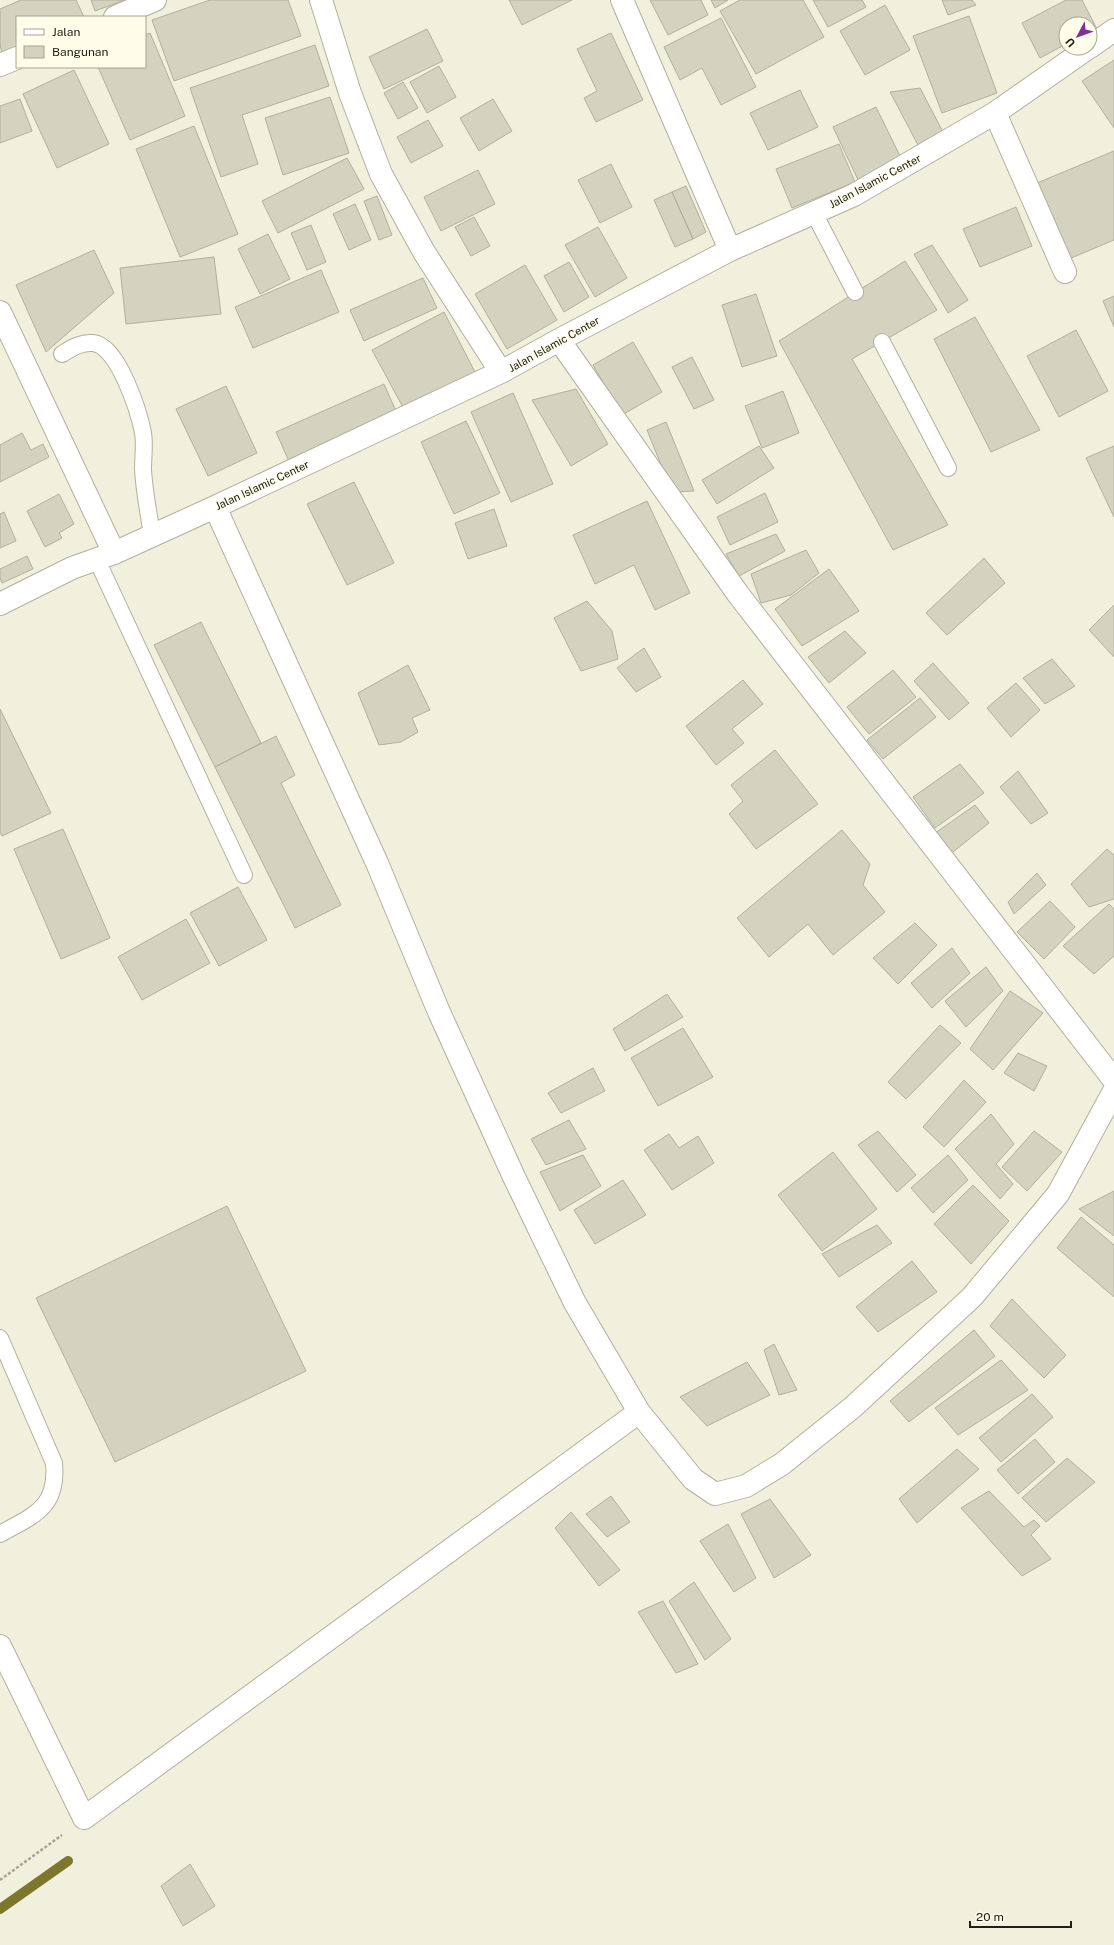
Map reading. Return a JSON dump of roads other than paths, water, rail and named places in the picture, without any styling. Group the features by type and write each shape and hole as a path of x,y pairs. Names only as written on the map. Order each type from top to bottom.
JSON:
{"street":[{"path":"117,16 155,0"},
{"path":"321,0 350,93 381,174 424,252 501,372"},
{"path":"622,0 730,250"},
{"name":"Jalan Islamic Center","path":"1098,41 1114,30"},
{"name":"Jalan Islamic Center","path":"0,604 215,507 501,372 730,250 854,195 995,113 1076,56"},
{"path":"0,65 16,58"},
{"path":"995,113 1065,272"},
{"path":"0,312 105,556"},
{"path":"559,340 738,594 1114,1080"},
{"path":"215,507 378,863 440,1012 517,1184 575,1303 639,1412 693,1479 716,1494 746,1486 782,1464 853,1407 972,1297 1058,1194 1114,1091"},
{"path":"0,1646 84,1818 639,1412"}],"lane":[{"path":"814,213 855,292"},
{"path":"882,342 948,468"},
{"path":"62,354 82,343 95,343 109,353 121,369 134,401 143,434 144,471 152,536"},
{"path":"105,556 244,875"},
{"path":"0,1338 54,1463 56,1481 49,1499 34,1515 0,1534"}],"waterway":[{"path":"0,1909 68,1861"}]}
